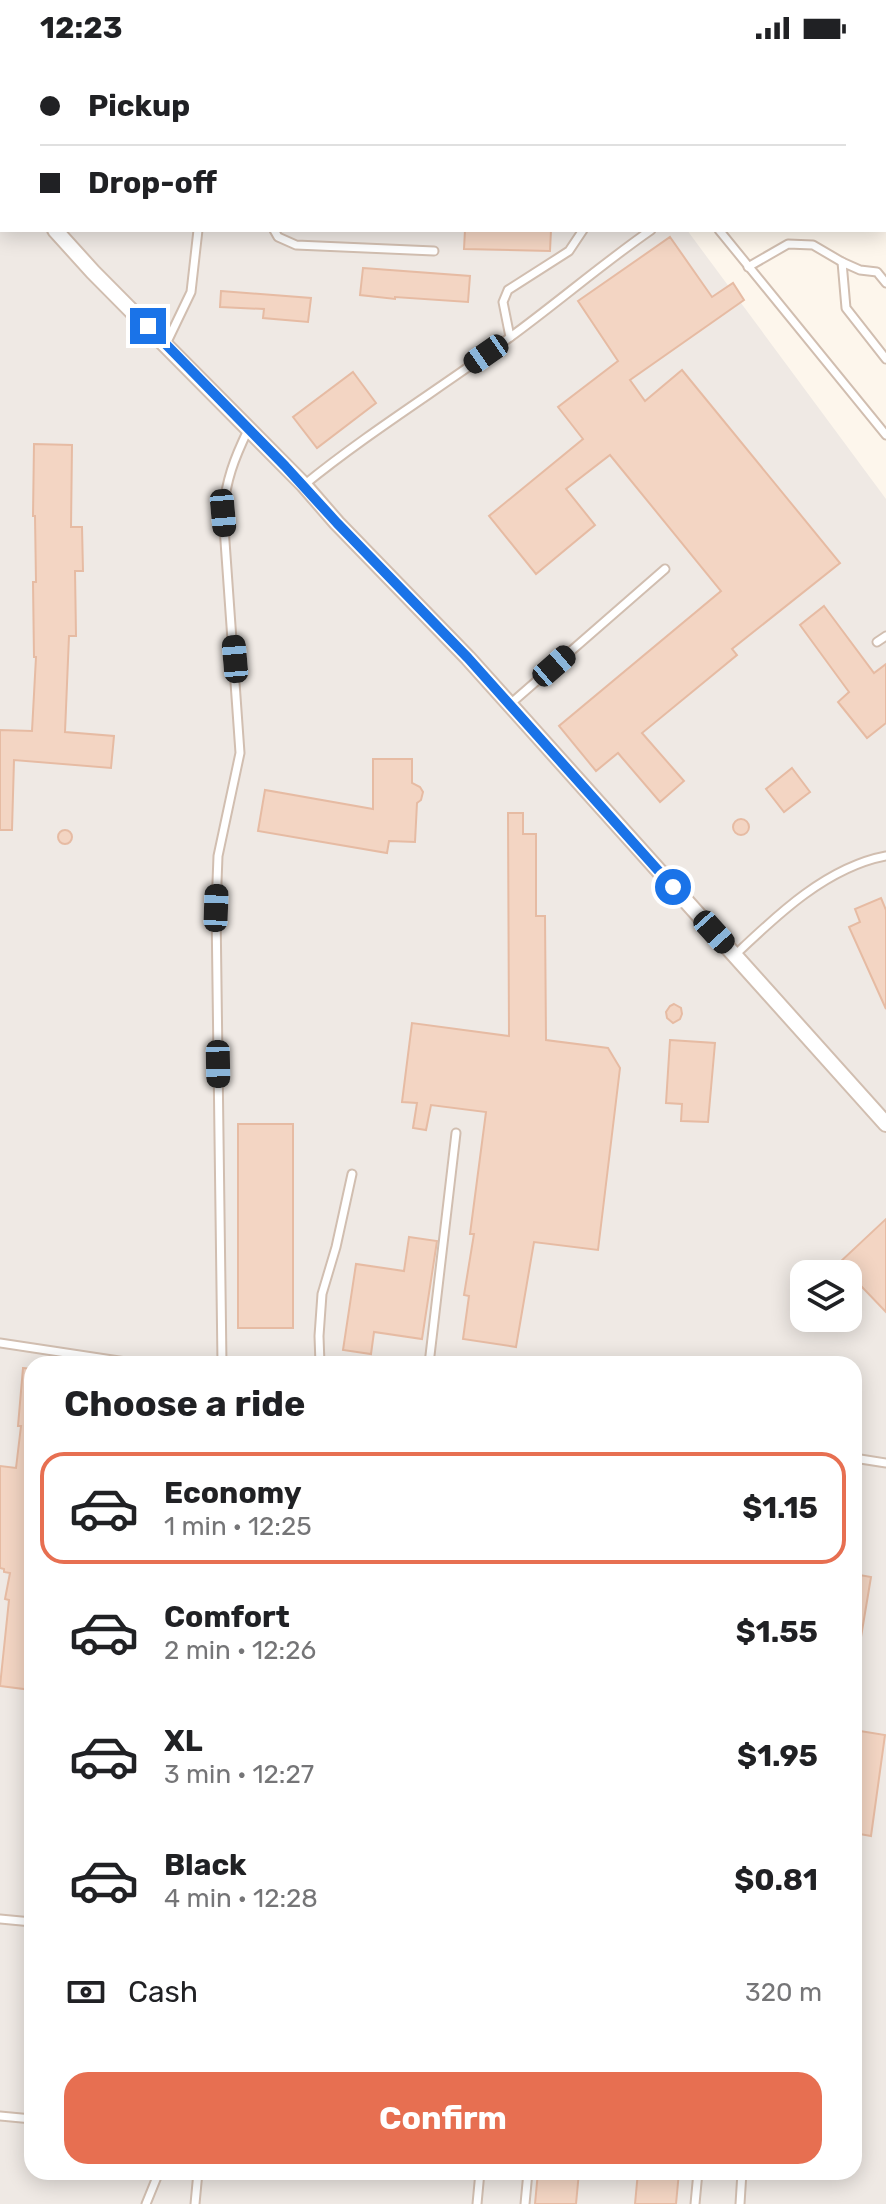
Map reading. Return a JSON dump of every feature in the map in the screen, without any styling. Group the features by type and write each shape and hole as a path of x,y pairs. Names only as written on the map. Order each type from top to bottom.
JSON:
{"street":[{"path":"57,232 468,658 886,1124"}],"lane":[{"path":"166,344 191,292 198,232"},
{"path":"275,232 278,237 296,245 434,251"},
{"path":"510,337 503,302 508,290 569,251 582,232"},
{"path":"304,485 510,337 648,232"},
{"path":"721,232 886,435"},
{"path":"748,267 788,244 813,245 860,270 877,272 886,283"},
{"path":"842,262 846,308 886,359"},
{"path":"222,1356 216,908 218,856 240,753 223,513 232,463 249,428"},
{"path":"509,705 665,569"},
{"path":"877,642 886,636"},
{"path":"735,955 787,906 848,868 886,856"},
{"path":"430,1356 456,1133"},
{"path":"320,1356 322,1294 352,1174"},
{"path":"0,1343 73,1356"},
{"path":"862,1459 886,1463"},
{"path":"0,1919 24,1921"},
{"path":"0,2116 24,2118"},
{"path":"146,2204 156,2180"},
{"path":"195,2204 197,2180"},
{"path":"477,2204 479,2180"},
{"path":"525,2204 527,2180"},
{"path":"695,2204 697,2180"},
{"path":"740,2204 742,2180"}],"shaded area":[{"path":"0,232 688,232 886,499 886,2204 0,2204"}],"building":[{"path":"465,232 551,232 550,251 464,249"},
{"path":"670,237 712,297 733,283 744,300 630,380 645,401 682,370 840,563 732,649 737,655 642,733 684,781 660,802 618,753 596,771 559,726 721,591 610,455 566,489 595,525 536,574 489,516 583,439 558,407 618,361 578,301"},
{"path":"363,268 470,276 468,302 360,295"},
{"path":"221,291 311,298 308,322 263,318 264,309 220,307"},
{"path":"353,372 376,403 317,448 293,417"},
{"path":"34,444 72,445 71,527 82,527 83,571 75,571 76,636 69,636 65,732 114,736 111,768 14,760 12,830 0,830 0,730 32,731 36,657"},
{"path":"824,606 874,673 886,664 886,723 867,738 838,702 849,692 800,625"},
{"path":"373,759 412,759 412,783 423,792 417,803 415,842 389,841 387,853 258,831 265,790 373,809"},
{"path":"792,768 810,792 784,812 766,789"},
{"path":"508,813 523,813 523,834 536,834 536,916 545,916 546,1040 608,1048 620,1068 598,1250 534,1242 516,1347 463,1339 469,1296 464,1295 474,1234 470,1234 486,1112 431,1105 426,1130 413,1128 417,1103 402,1102 412,1023 509,1036"},
{"path":"738,819 744,819 749,827 747,833 738,835 733,830 733,824"},
{"path":"65,830 72,837 65,844 58,837"},
{"path":"881,898 886,910 886,1009 849,927 860,922 855,909"},
{"path":"674,1004 681,1008 682,1014 673,1023 666,1012"},
{"path":"670,1040 715,1043 708,1122 681,1121 682,1104 666,1103"},
{"path":"238,1124 293,1124 293,1328 238,1328"},
{"path":"886,1219 886,1312 862,1287 862,1260 842,1260"},
{"path":"409,1237 437,1241 422,1339 374,1332 371,1354 343,1350 356,1264 404,1271"},
{"path":"23,1368 24,1689 0,1686 9,1600 5,1599 10,1573 0,1568 0,1466 16,1468 21,1426 18,1426"},
{"path":"862,1575 871,1577 862,1631"},
{"path":"862,1731 885,1735 871,1836 862,1834"},
{"path":"537,2180 578,2180 576,2204 535,2204"},
{"path":"637,2180 678,2180 676,2204 635,2204"}],"route":[{"path":"148,326 468,658 673,887"}]}
